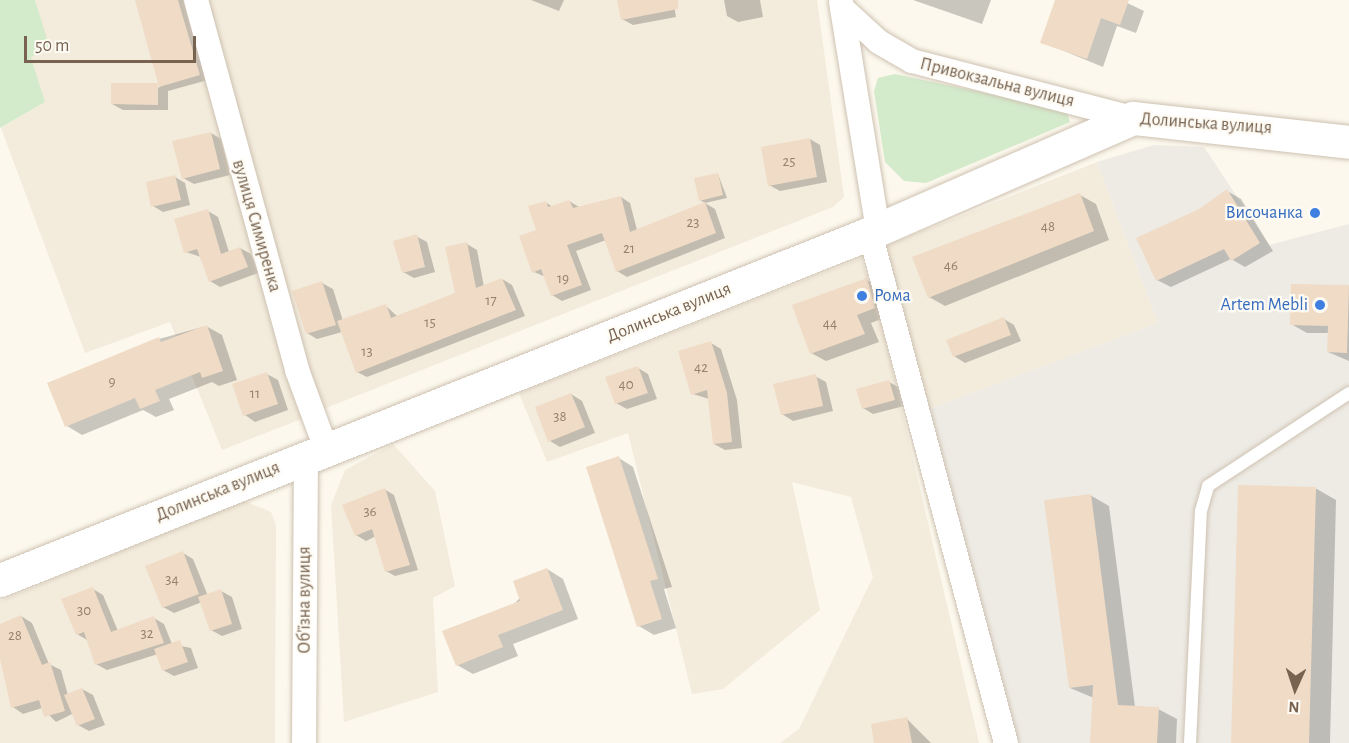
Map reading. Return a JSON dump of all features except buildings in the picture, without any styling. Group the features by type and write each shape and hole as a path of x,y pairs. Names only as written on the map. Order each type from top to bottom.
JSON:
{"main road":[{"name":"Долинська вулиця","path":"0,580 874,232 1133,118 1349,142"}],"street":[{"name":"вулиця Симиренка","path":"196,0 297,370 316,453"},
{"name":"Привокзальна вулиця","path":"842,4 879,42 912,61 1133,118"},
{"name":"Привокзальна вулиця","path":"842,4 874,232 1006,743"},
{"name":"Обʼїзна вулиця","path":"304,743 316,453"}],"lane":[{"path":"1190,743 1201,511 1208,486 1349,393"}],"shaded area":[{"path":"35,0 187,0 309,416 222,450 170,322 85,353 1,128 45,102 31,57 49,49"},
{"path":"208,0 817,0 844,197 833,207 321,410"},
{"path":"1154,145 1204,147 1269,245 1349,224 1349,743 1017,743 927,410 1158,323 1097,162"},
{"path":"1097,162 1158,323 927,410 882,247"},
{"path":"861,258 878,307 979,743 780,743 799,729 873,577 851,497 792,482 820,610 723,689 692,694 628,433 547,462 519,393"},
{"path":"393,444 435,491 455,586 433,598 438,692 344,722 331,505 345,470"},
{"path":"245,501 271,512 276,525 275,743 0,743 0,601"}],"green space":[{"path":"0,0 35,0 50,49 31,57 45,102 0,128"},
{"path":"895,74 1066,110 1070,122 926,183 904,181 885,162 874,91 878,78"}],"place":[{"name":"Височанка","path":"1315,213"},
{"name":"Рома","path":"862,296"},
{"name":"Artem Mebli","path":"1320,305"}]}
